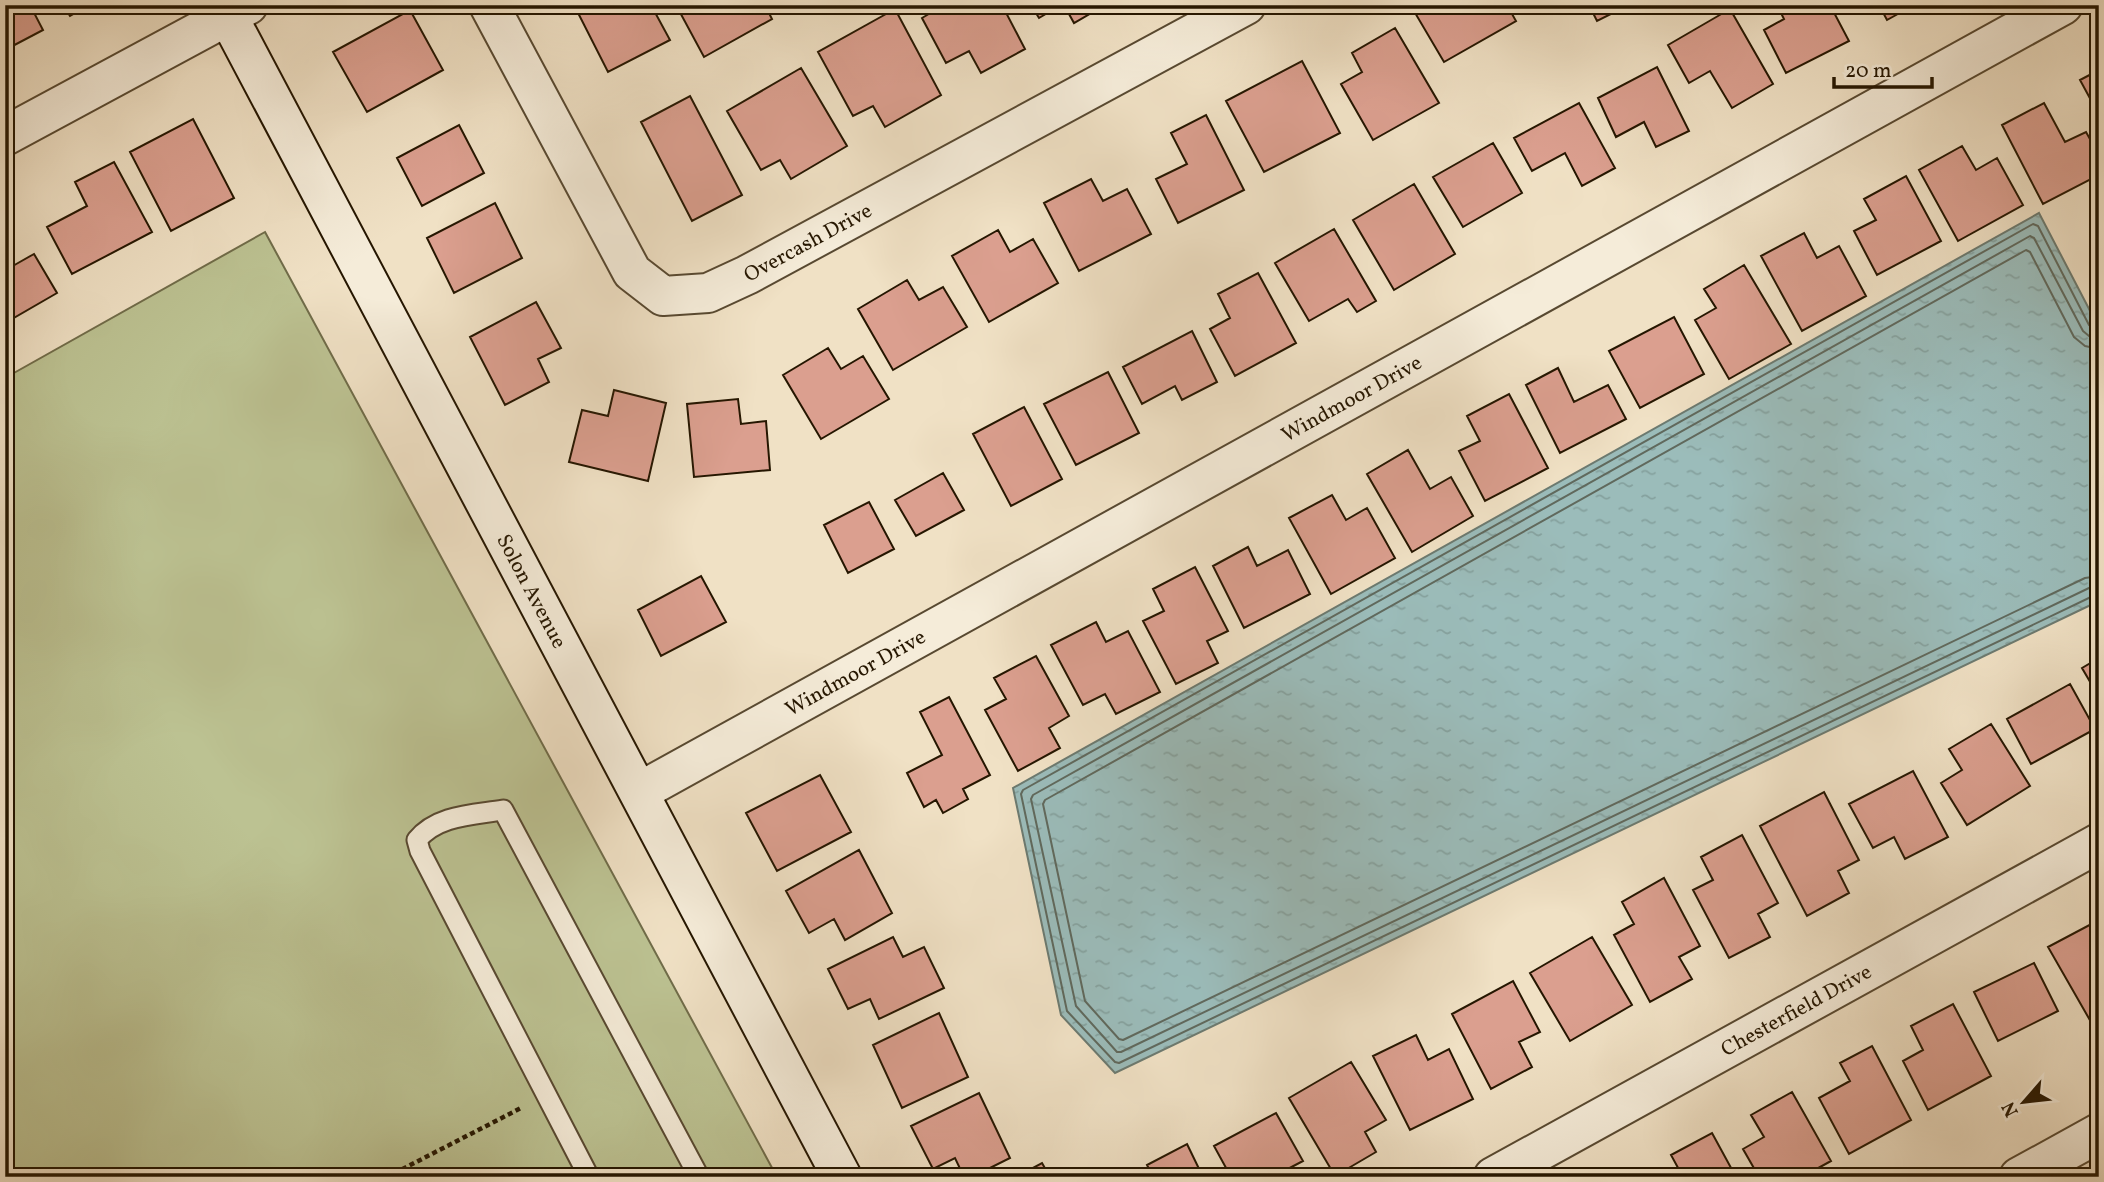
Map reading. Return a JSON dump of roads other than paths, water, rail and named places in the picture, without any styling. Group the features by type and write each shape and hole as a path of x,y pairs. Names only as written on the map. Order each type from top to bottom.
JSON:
{"street":[{"name":"Overcash Drive","path":"489,5 632,272 663,296 708,293 747,275 1246,5"},
{"name":"Windmoor Drive","path":"639,792 2063,5"},
{"name":"Solon Avenue","path":"233,9 842,1177"},
{"path":"5,136 233,9"},
{"name":"Chesterfield Drive","path":"1493,1177 2099,843"},
{"path":"2019,1177 2099,1133"}],"lane":[{"path":"589,1177 420,851 417,840 440,821 503,810 699,1177"}],"water":[{"path":"2039,213 2099,328 2099,601 1115,1073 1061,1015 1013,788"}]}
